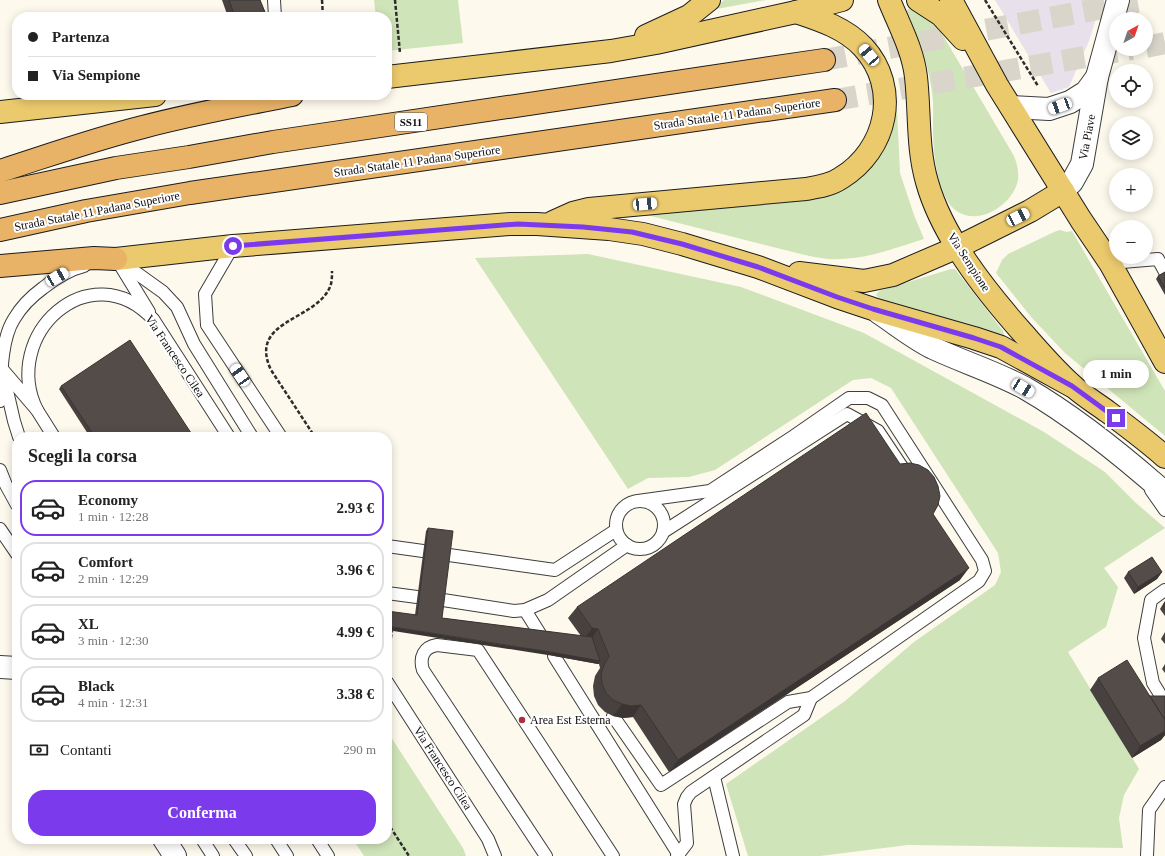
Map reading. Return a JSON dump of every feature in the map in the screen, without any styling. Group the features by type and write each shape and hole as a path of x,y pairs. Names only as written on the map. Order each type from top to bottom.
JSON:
{"highway":[{"name":"SS11","path":"0,193 116,168 273,142 824,60"},
{"path":"0,171 102,138 143,127 191,115 267,100"},
{"name":"Strada Statale 11 Padana Superiore","path":"0,230 86,211 190,193 835,100"},
{"path":"0,266 94,258 116,259"}],"main road":[{"path":"611,51 689,16 710,0"},
{"path":"394,76 611,51 656,43 796,12 842,0"},
{"name":"Via Sempione","path":"889,0 914,64 918,93 921,149 927,181 935,206 958,247 978,279 1038,352 1072,386 1139,435 1165,457"},
{"path":"918,0 935,10 956,29 969,45 997,85 1080,220 1109,263"},
{"path":"951,0 997,85"},
{"path":"548,225 565,216 589,209 806,189 837,181 852,171 877,141 882,128 884,114 884,90 878,71 869,55 862,47 842,30 796,12"},
{"path":"0,112 109,100"},
{"path":"758,267 864,281 893,275 958,247 1030,211 1063,191"},
{"path":"116,259 233,246 510,224 609,229 638,233 676,242 758,267 873,309 1001,347 1072,386"},
{"path":"1110,264 1165,362"}],"street":[{"name":"Via Piave","path":"1063,191 1072,182 1082,164 1098,77 1118,0"},
{"name":"Via Piave","path":"1011,107 1049,110 1070,102 1086,92 1098,77"},
{"path":"873,309 912,336 932,347 991,372 1045,401 1087,429 1165,493"},
{"path":"0,667 12,668"},
{"path":"167,844 175,856"}],"lane":[{"path":"274,0 275,12"},
{"path":"233,246 204,294 207,325 278,432"},
{"path":"116,259 155,322"},
{"path":"0,401 1,374 7,337 13,320 32,297 48,283 76,268 116,259 163,292 177,307 194,344 249,432"},
{"path":"1153,260 1158,259 1165,272"},
{"name":"Via Francesco Cilea","path":"37,410 25,383 24,366 26,350 30,338 44,318 55,308 70,300 94,294 111,296 131,302 144,311 155,322 226,432"},
{"path":"1,374 37,410 51,432"},
{"path":"1,374 17,432"},
{"path":"613,716 661,785 788,702 811,698 979,581 985,571 982,560 882,405 868,398 849,398 710,491 638,501 628,504 621,509 617,517 616,530 620,539 627,546 634,548 648,547 660,539 663,522 660,513 654,506 646,502 638,501"},
{"path":"662,532 847,414 878,431 908,477"},
{"path":"1133,466 1165,510"},
{"path":"0,470 12,496"},
{"path":"0,529 12,547"},
{"path":"448,555 555,570 616,530"},
{"path":"443,600 514,611 525,610 548,600 627,546"},
{"path":"392,547 423,551"},
{"path":"1164,699 1153,683 1144,638 1151,600 1165,590"},
{"path":"392,594 417,597"},
{"path":"525,610 540,634"},
{"path":"546,856 423,670 421,659 426,649 431,646 437,645 478,650 613,856"},
{"path":"554,656 678,855 686,843 684,804 691,792 804,715 811,698"},
{"name":"Via Francesco Cilea","path":"392,690 493,847 495,856"},
{"path":"714,777 734,856"},
{"path":"1147,856 1149,810 1165,786"},
{"path":"205,844 213,856"},
{"path":"238,844 246,856"},
{"path":"279,844 287,856"},
{"path":"320,844 328,856"}],"path":[{"path":"322,0 322,12"},
{"path":"394,76 395,0"},
{"path":"985,0 1038,86"},
{"path":"312,432 272,370 266,351 268,342 277,329 325,296 330,288 332,271"},
{"path":"392,830 409,856"}],"shaded area":[{"path":"995,0 1102,0 1089,41 1069,87 1051,93"}],"green space":[{"path":"374,0 458,0 463,43 392,50 392,12 375,12"},
{"path":"724,0 766,0 711,10"},
{"path":"908,9 922,14 941,32 1014,156 1018,174 1015,190 1001,206 991,212 971,216 961,214 950,205 946,199 938,176 935,156 933,136 933,102 929,76 922,48 907,11"},
{"path":"897,110 900,173 924,239 865,256 828,259 801,254 643,214 803,201 836,193 859,179 877,160 890,136"},
{"path":"1060,230 1067,232 1072,231 1165,391 1165,436 1065,353 1032,318 996,273 1002,260 1008,254"},
{"path":"588,254 741,287 864,333 1044,432 1105,472 1136,503 1165,528 1104,568 1118,587 1106,627 1068,652 1139,769 1124,795 1119,818 1123,848 908,845 820,856 748,856 726,784 845,701 914,642 995,585 1001,572 998,553 891,388 871,378 853,380 715,470 689,477 648,478 628,489 475,258"},
{"path":"955,269 1003,331 1003,337 980,328 879,299 876,295 879,291"},
{"path":"392,739 463,848 466,856 364,856 356,844 392,844"}],"building":[{"path":"229,0 260,0 265,12 233,12"},
{"path":"1165,272 1165,288 1158,276"},
{"path":"130,340 191,432 92,432 61,386"},
{"path":"866,413 900,464 910,463 919,465 928,470 934,477 940,496 938,505 933,514 969,568 678,760 641,705 631,706 622,704 613,700 606,693 602,684 601,674 609,656 598,629 592,628 577,607"},
{"path":"428,528 453,531 442,618 592,637 600,661 392,627 392,612 417,615"},
{"path":"1152,557 1162,572 1138,587 1128,572"},
{"path":"1127,660 1165,720 1165,731 1140,746 1098,678"},
{"path":"1150,696 1165,696 1165,720"}],"tunnel":[{"path":"824,60 1146,0"},
{"path":"1153,46 1165,43"},
{"path":"835,100 1109,53"}],"place":[{"name":"Area Est Esterna","path":"522,720"}],"route":[{"path":"233,246 510,224 583,227 632,232 682,244 758,267 873,309 1001,347 1072,386 1116,418"}]}
